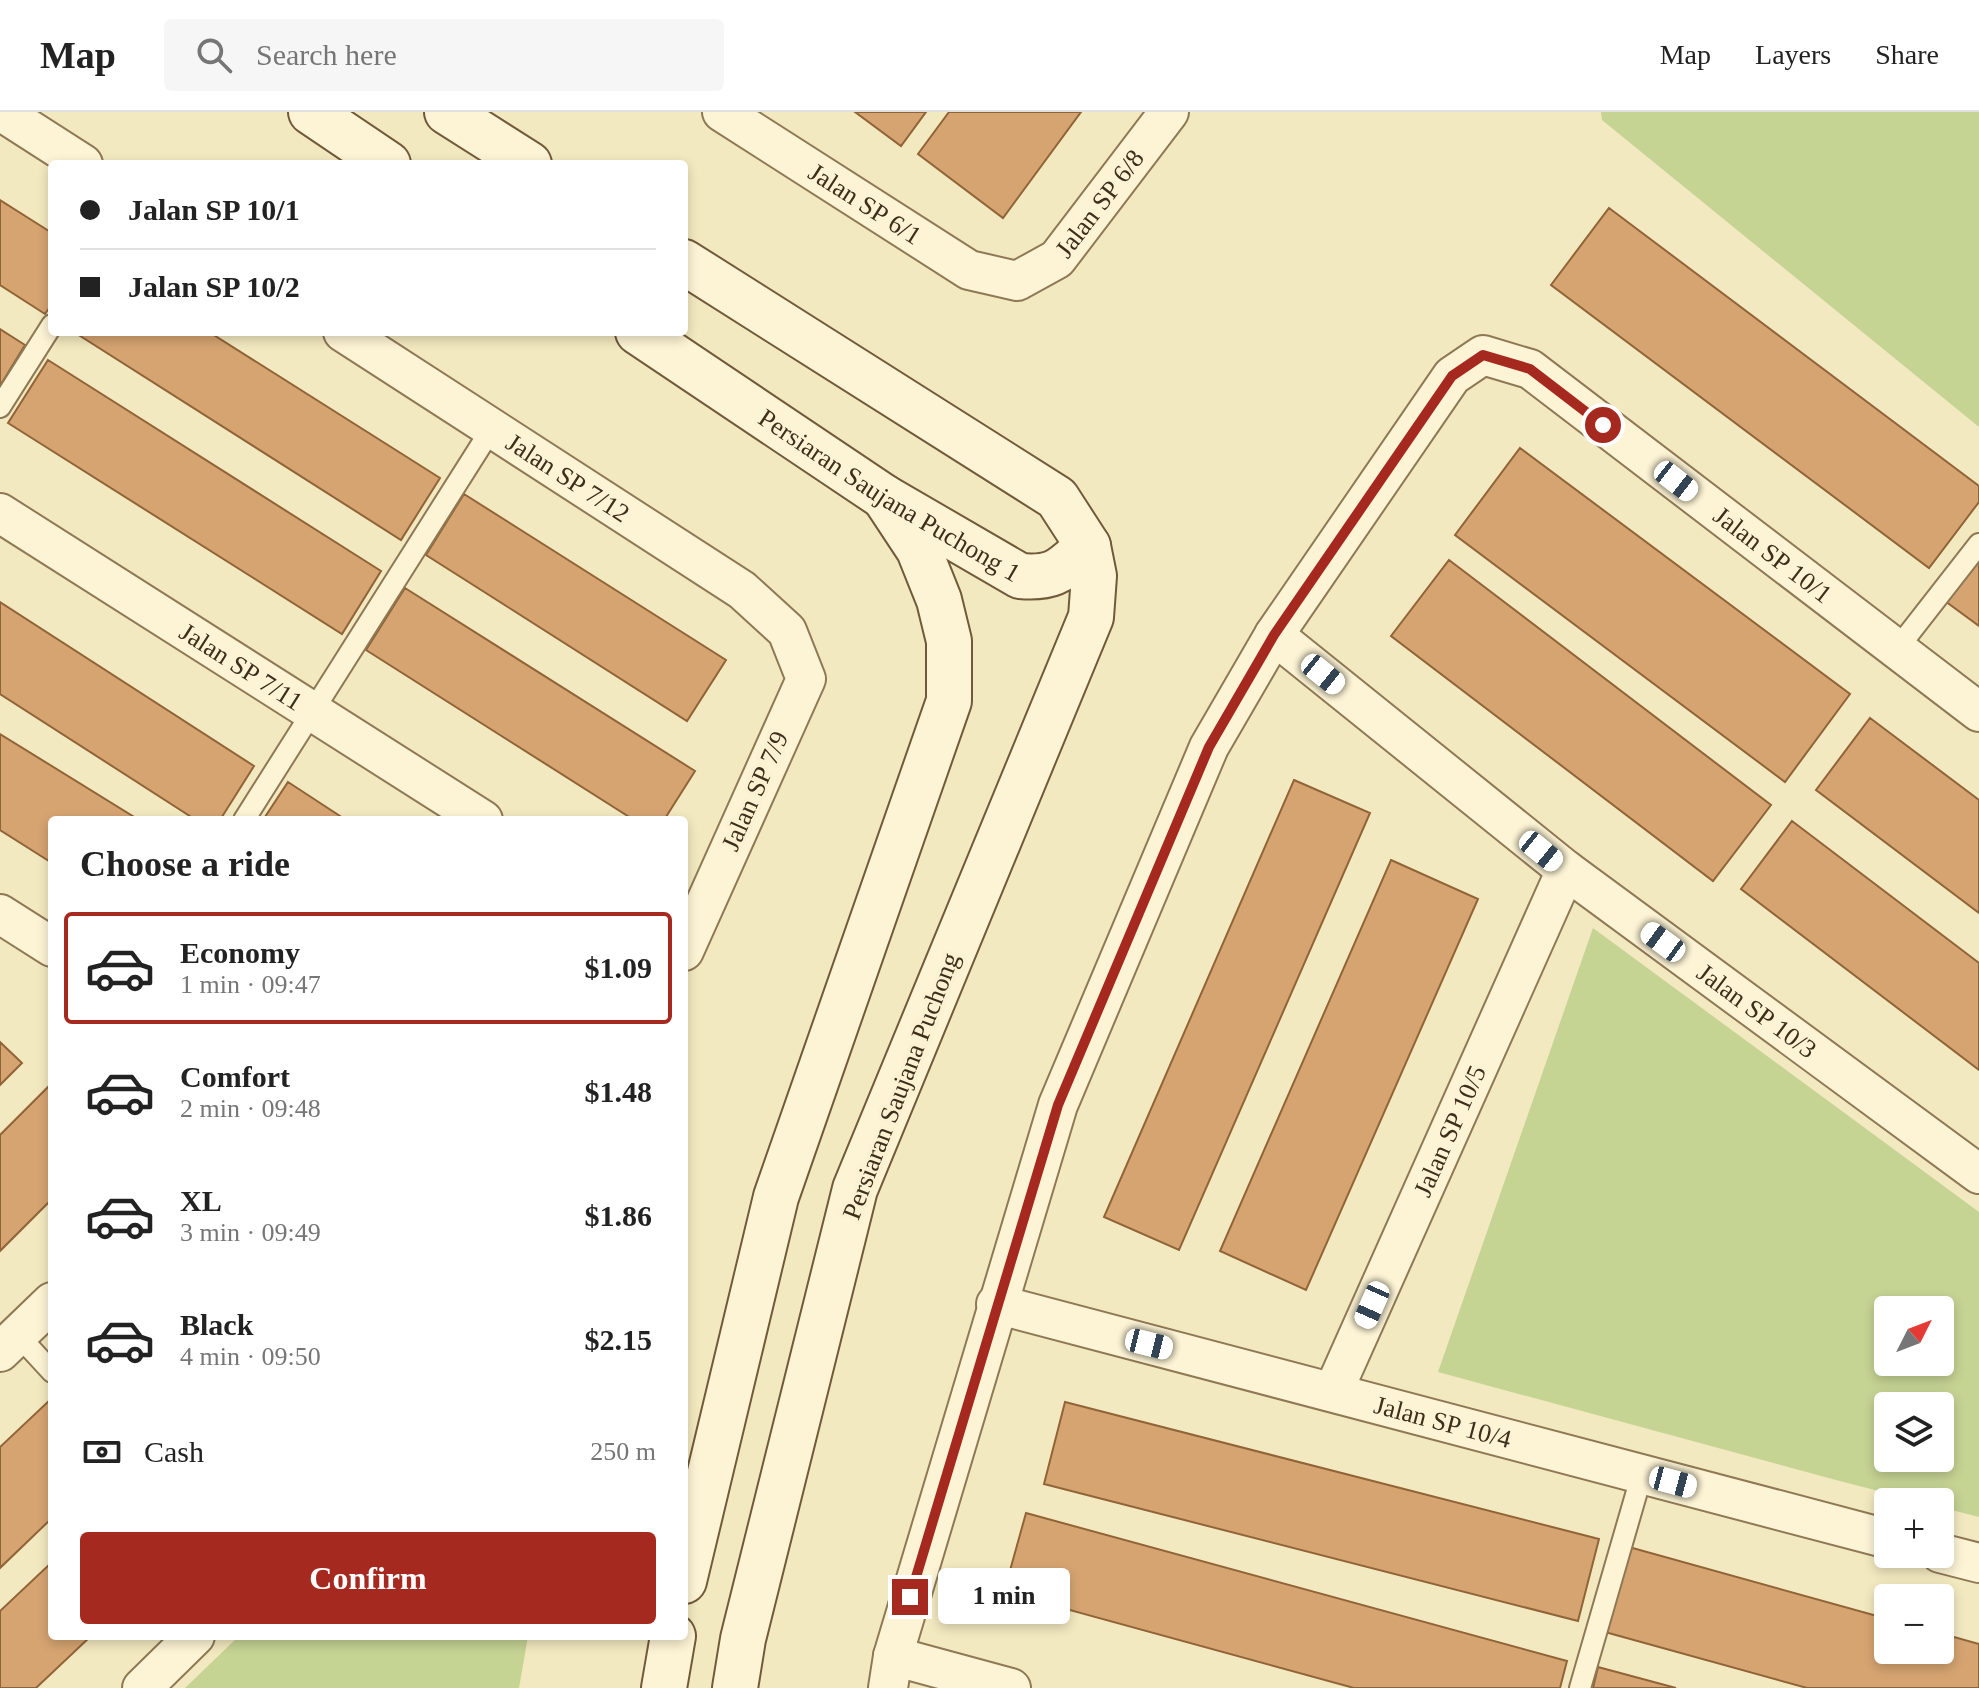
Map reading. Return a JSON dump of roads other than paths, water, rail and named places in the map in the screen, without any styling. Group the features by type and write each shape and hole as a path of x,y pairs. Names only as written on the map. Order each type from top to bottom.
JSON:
{"street":[{"path":"2,112 77,160"},
{"path":"311,112 382,160"},
{"path":"447,112 523,160"},
{"name":"Jalan SP 6/1","path":"722,112 969,270 1017,281"},
{"name":"Jalan SP 6/8","path":"1017,281 1057,259 1169,112"},
{"path":"688,265 1057,498 1088,546"},
{"name":"Jalan SP 7/12","path":"349,336 742,590 787,631"},
{"name":"Persiaran Saujana Puchong 1","path":"644,336 884,497 1020,576 1044,578 1088,546"},
{"name":"Jalan SP 10/1","path":"1274,635 1452,376 1483,355 1530,369 1979,712"},
{"path":"688,1564 776,1197 949,701 949,641 939,600 919,550 884,497"},
{"name":"Jalan SP 7/11","path":"0,513 477,816"},
{"name":"Persiaran Saujana Puchong","path":"735,1688 743,1639 855,1189 1091,617 1094,576 1088,546"},
{"name":"Jalan SP 7/9","path":"688,940 806,679 787,631"},
{"path":"1011,1688 890,1672 996,1304 1058,1105 1209,747 1274,635"},
{"name":"Jalan SP 10/3","path":"1274,635 1566,870 1979,1174"},
{"name":"Jalan SP 10/5","path":"1333,1392 1566,870"},
{"path":"0,914 48,944"},
{"name":"Jalan SP 10/4","path":"996,1304 1874,1535"},
{"path":"9,1344 48,1306"},
{"path":"1954,1557 1979,1563"},
{"path":"142,1688 191,1640"},
{"path":"664,1688 672,1640"}],"lane":[{"path":"0,407 48,331"},
{"path":"247,816 492,428"},
{"path":"1897,649 1979,544"},
{"path":"9,1344 48,1369"},
{"path":"1580,1688 1642,1474"}]}
